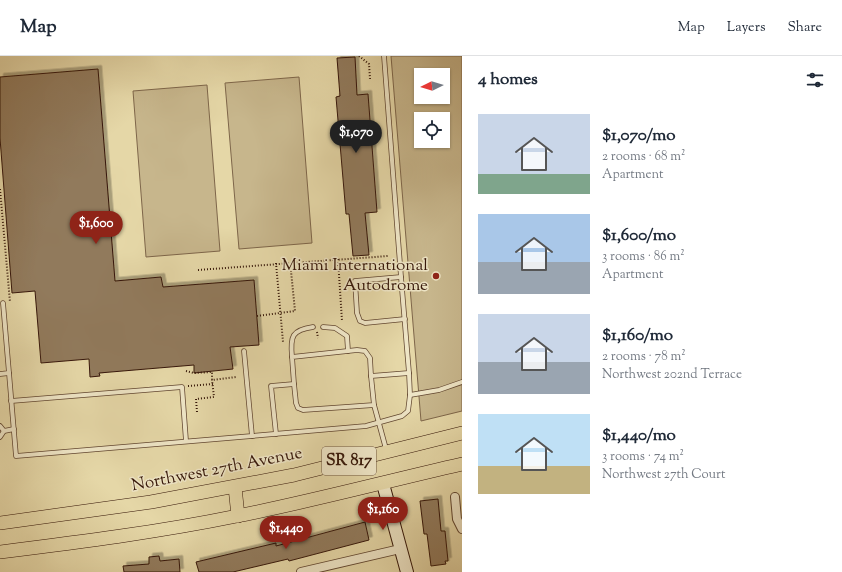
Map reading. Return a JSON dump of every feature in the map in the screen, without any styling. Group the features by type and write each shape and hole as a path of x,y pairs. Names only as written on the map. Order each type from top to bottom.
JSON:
{"main road":[{"name":"Northwest 27th Avenue","path":"0,522 151,502 235,487 294,475 462,433"},
{"name":"SR 817","path":"0,552 108,539 238,516 383,484 462,464"},
{"path":"235,487 238,516"}],"street":[{"path":"383,484 406,572"},
{"path":"455,497 457,520 462,529"},
{"path":"304,572 400,549"}],"lane":[{"path":"3,303 16,456 366,426 402,416 408,411 410,395 409,373 400,277 384,56"},
{"path":"400,277 355,281 357,313 360,321 365,323 405,319"},
{"path":"323,327 335,328 347,336 348,351"},
{"path":"313,328 302,329 294,334 290,341 296,403 298,408 303,410 374,405"},
{"path":"244,351 252,436"},
{"path":"292,357 348,351 365,351 370,358 374,405 387,452"},
{"path":"0,374 9,373"},
{"path":"371,376 409,373"},
{"path":"410,395 439,390 462,382"},
{"path":"276,434 271,386 294,384"},
{"path":"11,401 182,387 186,441"},
{"path":"0,426 4,431"},
{"path":"0,437 4,431 14,429"}],"path":[{"path":"359,56 369,64 370,79"},
{"path":"0,189 10,302"},
{"path":"198,270 276,263 388,256"},
{"path":"338,259 342,321"},
{"path":"276,263 283,342"},
{"path":"257,316 295,311 291,271"},
{"path":"186,371 194,373 212,372 214,397 196,399 197,412"},
{"path":"212,380 236,377"},
{"path":"182,387 213,384"}],"shaded area":[{"name":"Miami International Autodrome","path":"391,56 462,56 462,411 421,421"},
{"path":"299,77 312,243 239,249 225,83"},
{"path":"207,85 220,251 146,257 133,91"}],"building":[{"path":"355,57 357,95 368,94 377,212 365,213 369,255 353,256 349,214 346,214 336,97 340,96 337,58"},
{"path":"98,69 115,281 161,277 163,287 254,280 259,345 230,347 233,369 194,373 194,365 99,373 100,376 90,377 89,359 41,363 35,291 12,293 0,138 0,77"},
{"path":"438,499 441,531 445,531 448,561 445,561 446,564 431,566 427,534 424,534 420,501"},
{"path":"365,522 369,540 289,561 288,559 233,572 199,572 196,562 276,543 276,546"},
{"path":"159,556 160,561 179,559 180,572 124,572 123,566 149,564 149,557"}],"place":[{"name":"Miami International Autodrome","path":"436,276"}]}
